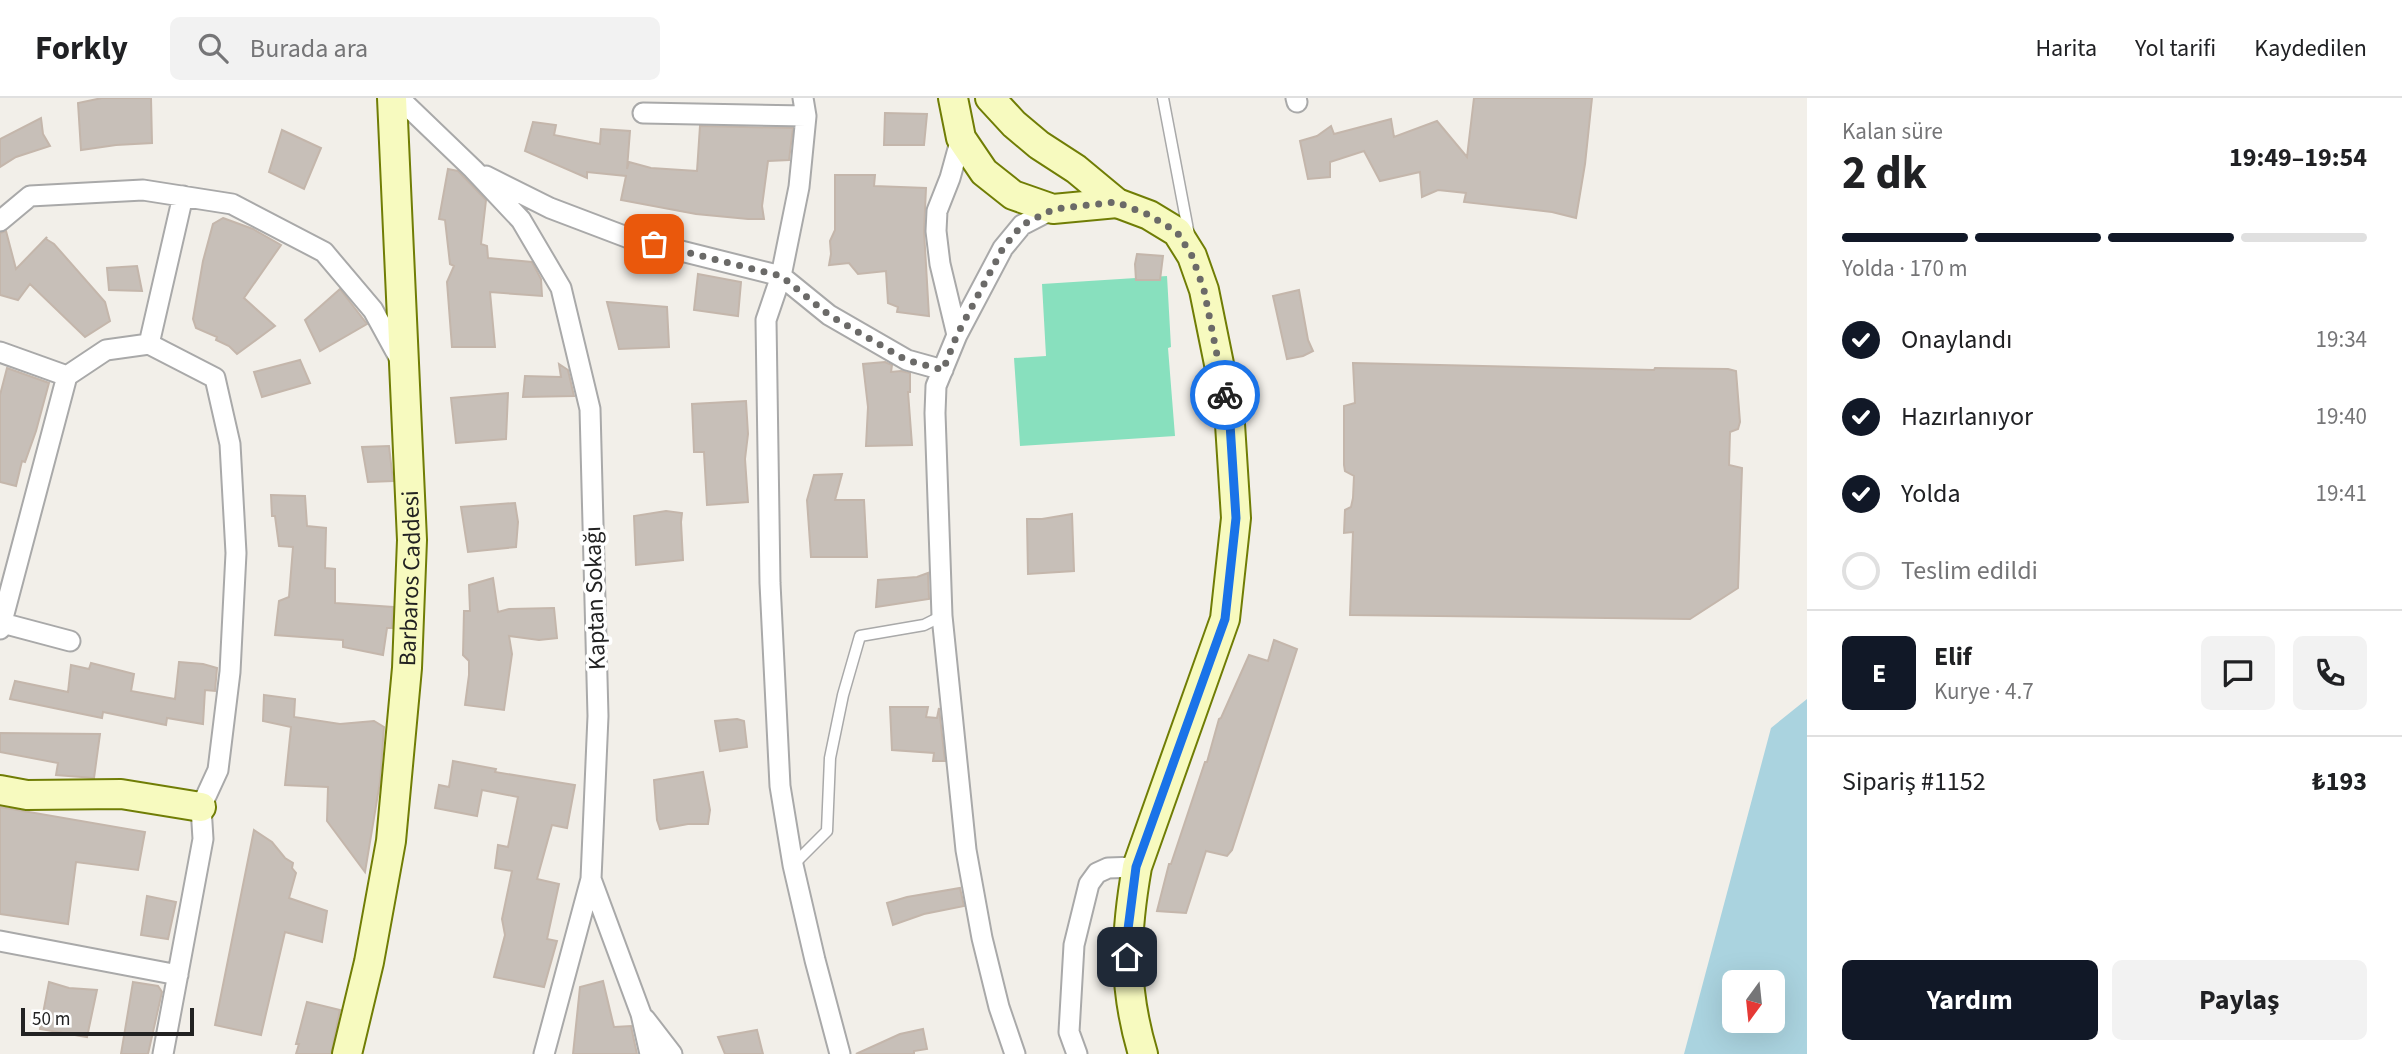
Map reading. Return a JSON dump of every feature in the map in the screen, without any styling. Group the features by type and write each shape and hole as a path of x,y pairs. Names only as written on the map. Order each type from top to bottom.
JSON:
{"main road":[{"name":"Barbaros Caddesi","path":"347,1054 369,962 391,841 407,668 412,540 392,98"},
{"path":"953,98 961,138 984,172 1013,195 1054,209 1116,202"},
{"path":"961,138 967,123 979,113 998,106 1039,145 1116,202 1149,215 1177,232 1192,256 1204,290 1230,424 1236,518 1234,553 1225,619 1136,867 1127,937 1127,977 1143,1054"},
{"path":"1054,209 1073,192 1075,179 1070,166"},
{"path":"0,790 27,795 121,794 201,807"}],"street":[{"name":"Kaptan Sokağı","path":"399,98 521,220 561,288 590,408 598,716 591,879 544,1054"},
{"path":"643,113 805,107 799,187 781,276 766,320 770,583 780,786 793,865 814,960 840,1054"},
{"path":"957,335 940,264 936,231 937,211 961,138"},
{"path":"472,169 550,208 629,238 781,276 840,321 906,360 943,370"},
{"path":"0,221 30,196 143,190 232,204 324,253 373,310 405,368"},
{"path":"149,344 183,197"},
{"path":"1015,1054 996,996 966,850 942,616 936,386 957,335 1003,248 1022,225 1054,209"},
{"path":"70,641 1,626 67,376 106,350 149,344 215,378 230,444 236,553 230,672 218,770 201,807 203,839 163,1054"},
{"path":"0,352 67,376"},
{"path":"1077,1054 1069,1032 1074,945 1089,884 1097,873 1108,867 1136,867"},
{"path":"591,879 641,1014 650,1054"},
{"path":"0,941 178,975"},
{"path":"641,1014 672,1054"}],"lane":[{"path":"1163,98 1192,256"},
{"path":"793,865 827,831 830,758 843,695 860,636 924,625 942,616"}],"green space":[{"path":"1167,276 1171,347 1168,348 1175,436 1020,446 1014,358 1046,356 1042,284"}],"water":[{"path":"1807,699 1807,1054 1684,1054 1771,728"}],"building":[{"path":"102,98 151,98 152,143 81,150 78,103"},
{"path":"1474,98 1592,98 1576,218 1552,212 1464,202 1466,193 1438,190 1422,197 1420,172 1380,181 1364,151 1330,162 1330,177 1308,179 1300,141 1317,136 1331,126 1334,134 1391,119 1394,137 1437,121 1467,157"},
{"path":"885,113 927,114 924,145 884,145"},
{"path":"41,118 43,134 50,146 16,157 0,167 0,139"},
{"path":"533,122 556,125 554,135 600,144 601,129 630,131 627,169 629,162 651,168 697,171 700,126 793,128 789,160 768,161 762,206 764,219 748,219 696,214 621,200 626,176 587,172 587,178 525,151"},
{"path":"282,130 321,148 304,189 269,172"},
{"path":"448,169 458,171 486,200 481,244 487,246 488,258 532,262 541,279 542,296 490,292 495,347 452,347 447,282 454,266 450,264 445,220 439,219"},
{"path":"835,175 875,175 874,186 926,188 924,231 929,316 897,312 898,307 888,303 886,271 858,274 849,263 829,265 830,241 835,230"},
{"path":"223,218 253,229 281,245 244,298 275,326 237,354 229,346 216,340 217,337 196,328 193,319 203,261 213,224"},
{"path":"6,231 16,269 47,237 105,302 110,321 85,337 30,284 18,300 0,295 0,233"},
{"path":"1137,254 1163,256 1160,280 1136,280"},
{"path":"137,266 142,291 109,290 107,268"},
{"path":"698,274 741,282 738,316 694,310"},
{"path":"340,289 367,324 320,351 305,320"},
{"path":"1299,290 1308,340 1313,351 1287,359 1273,296"},
{"path":"607,302 667,307 669,347 619,349"},
{"path":"300,360 310,383 262,397 254,372"},
{"path":"885,362 892,365 891,372 910,373 908,392 912,445 866,446 868,407 863,364"},
{"path":"1353,363 1736,371 1740,422 1738,429 1730,432 1729,465 1742,468 1738,588 1690,619 1350,615 1353,532 1344,533 1345,510 1351,507 1354,476 1345,471 1344,465 1344,406 1355,403"},
{"path":"559,364 568,370 574,396 523,397 525,376 561,377"},
{"path":"7,368 49,383 36,431 25,462 22,461 16,486 0,482 0,395"},
{"path":"508,393 506,439 456,443 451,398"},
{"path":"746,401 748,434 745,459 748,502 707,505 704,452 694,452 692,404"},
{"path":"389,446 393,481 368,482 362,447"},
{"path":"842,474 835,500 864,500 867,557 811,557 807,500 814,475"},
{"path":"271,495 305,496 307,526 326,528 325,568 335,569 335,603 393,607 392,628 387,628 383,655 343,647 343,640 275,635 279,601 289,597 293,547 279,546 275,516 272,516"},
{"path":"515,503 518,522 516,547 468,552 461,507"},
{"path":"666,511 682,513 683,560 636,565 634,516"},
{"path":"1072,514 1074,571 1028,574 1027,519"},
{"path":"928,573 929,599 876,607 878,580 917,577"},
{"path":"493,578 498,612 509,609 554,608 557,638 539,640 509,636 512,654 504,710 465,705 469,661 463,655 464,611 470,611 469,585"},
{"path":"1274,640 1297,649 1232,850 1227,856 1206,851 1186,913 1157,911 1169,864 1207,762 1219,719 1249,655 1268,661"},
{"path":"179,662 217,668 215,691 205,690 203,724 167,718 166,725 103,712 102,718 10,699 15,681 68,692 71,665 89,669 91,663 134,674 131,691 175,699"},
{"path":"264,695 295,699 294,717 340,724 374,721 384,727 380,782 365,872 327,821 328,787 285,785 291,727 263,721"},
{"path":"890,707 928,707 926,717 937,718 939,708 945,761 933,761 934,753 892,750"},
{"path":"715,721 744,721 747,747 720,751"},
{"path":"0,733 100,734 94,778 56,775 58,763 0,752"},
{"path":"453,761 496,769 495,772 575,785 567,828 552,825 537,879 559,884 547,939 557,941 544,987 494,977 505,935 502,919 512,871 495,868 498,845 508,847 518,797 482,790 477,816 435,808 439,785 449,787"},
{"path":"703,772 710,810 708,824 660,829 654,780"},
{"path":"0,807 145,832 138,870 76,862 68,924 0,914"},
{"path":"254,830 272,842 285,858 293,863 292,868 296,873 289,898 327,911 322,942 285,932 261,1035 215,1025"},
{"path":"960,888 964,906 924,914 893,925 887,903"},
{"path":"147,896 176,902 168,939 141,935"},
{"path":"603,981 614,1027 631,1026 637,1054 573,1054 580,987"},
{"path":"49,982 69,988 97,990 87,1037 40,1029"},
{"path":"133,982 158,986 162,992 148,1054 121,1054"},
{"path":"307,1002 340,1010 331,1054 296,1054"},
{"path":"923,1029 927,1049 914,1051 914,1054 856,1054 900,1034"},
{"path":"757,1030 763,1054 725,1054 718,1037"}],"way so far":[{"path":"654,244 781,276 829,315 906,360 943,370 957,335 1003,248 1022,225 1054,209 1116,202 1149,215 1177,232 1192,256 1204,290 1225,395"}],"route":[{"path":"1127,957 1136,867 1225,619 1236,518 1230,424 1225,395"}]}
